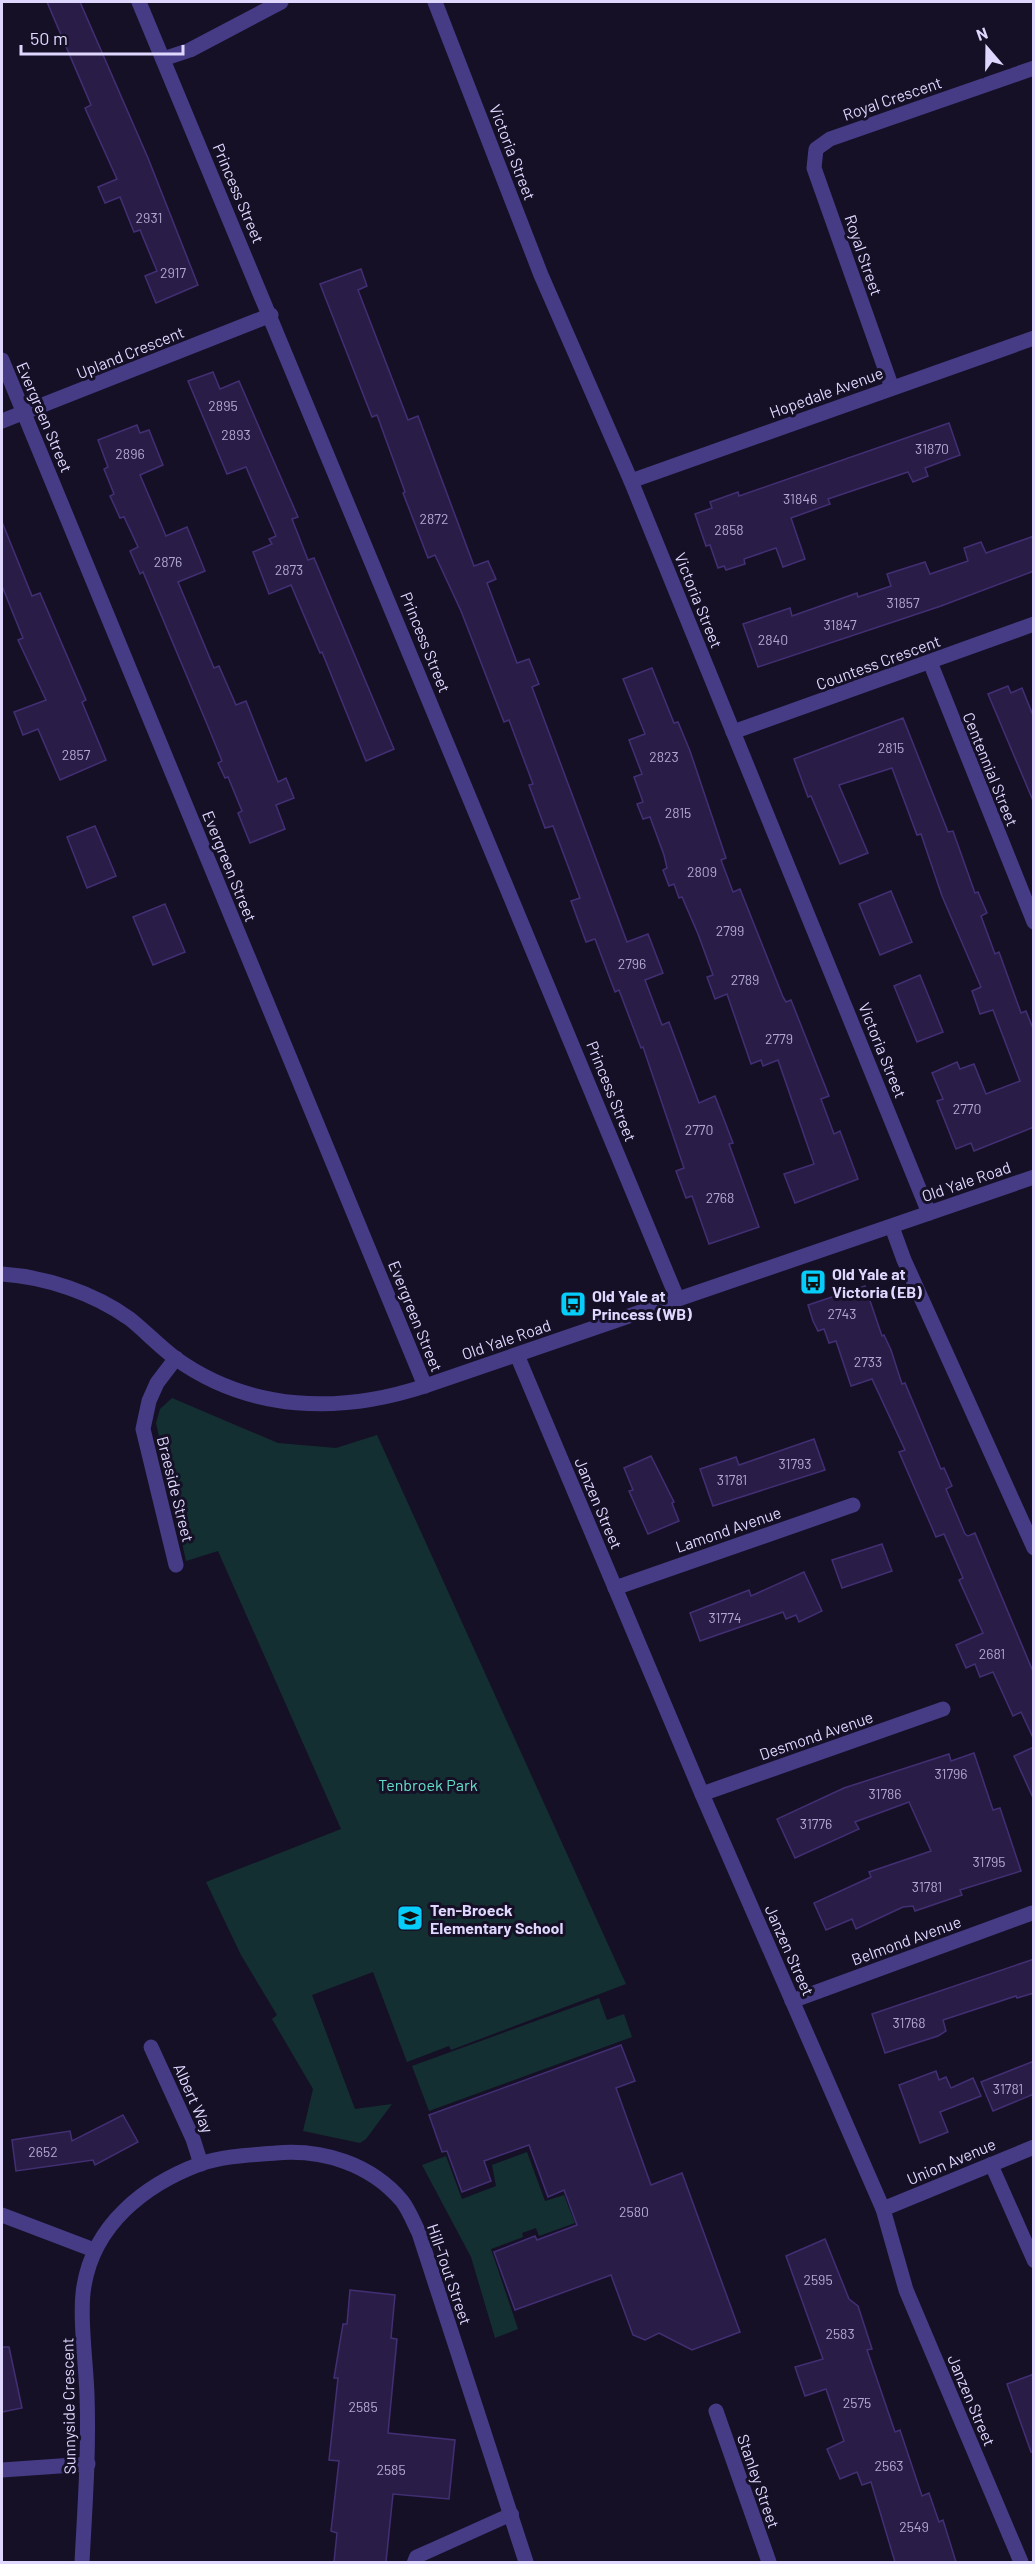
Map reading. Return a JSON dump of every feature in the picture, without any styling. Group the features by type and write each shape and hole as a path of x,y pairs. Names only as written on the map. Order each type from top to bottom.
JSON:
{"street":[{"name":"Princess Street","path":"139,2 271,315 677,1298"},
{"path":"163,59 190,50 281,2"},
{"name":"Victoria Street","path":"435,2 541,275 631,481 929,1213"},
{"name":"Royal Crescent","path":"830,139 1034,68"},
{"name":"Royal Street","path":"830,139 816,149 814,168 892,388"},
{"name":"Upland Crescent","path":"2,421 271,315"},
{"name":"Hopedale Avenue","path":"631,481 1034,338"},
{"name":"Evergreen Street","path":"2,360 425,1386"},
{"name":"Countess Crescent","path":"734,732 1034,624"},
{"name":"Centennial Street","path":"930,662 1028,895 1034,921"},
{"name":"Old Yale Road","path":"2,1274 55,1284 86,1294 129,1319 176,1358 229,1387 284,1403 345,1404 396,1396 1034,1177"},
{"path":"892,1227 904,1260 1034,1548"},
{"name":"Janzen Street","path":"517,1355 702,1794 883,2209 906,2290 1021,2562"},
{"name":"Braeside Street","path":"176,1358 157,1383 149,1401 143,1429 176,1565"},
{"name":"Lamond Avenue","path":"615,1588 853,1505"},
{"name":"Desmond Avenue","path":"702,1794 943,1709"},
{"name":"Belmond Avenue","path":"792,2001 1032,1913"},
{"name":"Albert Way","path":"151,2047 193,2139 201,2164"},
{"name":"Union Avenue","path":"883,2209 1034,2146"},
{"name":"Hill-Tout Street","path":"94,2250 114,2219 140,2196 201,2164 287,2152 327,2155 364,2169 402,2201 419,2233 526,2562"},
{"path":"2,2215 94,2250"},
{"name":"Sunnyside Crescent","path":"82,2562 88,2464 84,2287 94,2250"},
{"name":"Stanley Street","path":"716,2411 769,2562"},
{"path":"2,2470 88,2464"}],"lane":[{"path":"991,2164 1034,2261"},
{"path":"414,2562 416,2557 512,2514"}],"green space":[{"name":"Tenbroek Park","path":"172,1398 278,1443 336,1448 377,1435 626,1984 451,2050 449,2046 407,2062 373,1972 312,1995 355,2109 392,2104 366,2139 360,2143 303,2131 313,2089 272,2019 277,2015 241,1955 206,1882 341,1829 218,1551 186,1561 156,1423 160,1409"},
{"path":"599,1998 607,2020 624,2014 632,2037 429,2111 412,2066"},
{"path":"527,2152 545,2201 564,2195 575,2223 539,2236 536,2228 522,2233 523,2237 491,2249 518,2329 495,2338 471,2257 422,2165 446,2156 462,2199 496,2186 492,2165"}],"building":[{"path":"47,2 80,2 148,158 198,285 156,303 145,276 157,271 140,230 134,232 120,197 105,203 98,187 117,179 85,108 91,105"},
{"path":"361,269 367,286 358,290 408,420 418,416 474,566 488,561 496,579 487,583 517,663 529,659 539,684 532,687 627,942 648,934 663,973 645,980 662,1025 669,1022 699,1103 715,1096 733,1143 729,1144 759,1227 709,1244 692,1196 686,1198 676,1171 684,1168 643,1047 641,1048 619,990 615,992 595,939 586,942 571,901 580,898 553,826 545,828 529,785 533,784 509,720 504,722 461,611 435,555 428,558 377,415 372,417 320,284"},
{"path":"213,372 220,389 239,381 298,517 292,519 308,560 314,558 394,749 366,761 322,652 320,653 291,585 269,594 253,552 272,544 269,539 276,536 246,467 227,474 188,381"},
{"path":"949,423 960,455 925,468 928,476 913,482 908,472 828,499 830,504 791,518 805,559 783,567 776,548 744,559 745,564 726,570 724,566 718,568 710,545 706,546 695,514 712,508 710,502 738,492 739,496"},
{"path":"137,425 140,433 149,430 163,465 140,475 166,536 187,527 205,571 178,582 214,668 219,666 236,705 246,701 278,782 286,778 294,798 276,805 285,829 250,843 238,813 242,811 228,777 225,778 218,763 222,761 207,724 143,572 140,574 130,551 138,547 124,517 120,518 110,496 114,494 104,469 108,467 98,440"},
{"path":"2,522 32,596 40,593 86,700 82,702 106,760 60,780 38,729 23,735 14,712 46,700 18,640 23,638 2,586"},
{"path":"1034,536 1034,571 941,606 758,667 743,624 790,608 792,616 857,593 858,597 891,586 887,574 925,562 930,574 968,561 964,548 981,542 986,553"},
{"path":"652,668 674,723 678,722 690,751 726,858 721,860 733,892 740,889 783,997 786,1002 791,1000 829,1096 821,1099 834,1134 840,1131 858,1179 795,1203 784,1174 814,1164 778,1060 763,1066 761,1060 751,1064 727,994 715,999 707,977 713,975 698,934 682,897 679,898 674,884 669,886 663,870 667,868 664,855 650,817 643,819 637,804 643,802 634,777 642,774 629,740 645,734 623,679"},
{"path":"1008,686 1011,693 1022,688 1034,718 1034,803 988,694"},
{"path":"903,718 948,832 953,831 975,893 978,892 987,913 981,916 995,954 999,952 1021,1013 1026,1011 1034,1031 1034,1127 974,1151 971,1143 956,1149 937,1101 943,1099 932,1073 957,1062 960,1069 974,1064 986,1094 1020,1081 993,1010 980,1014 972,991 981,987 942,896 921,834 917,835 892,768 839,785 868,853 840,864 811,796 808,797 794,759"},
{"path":"95,826 116,876 87,888 67,837"},
{"path":"891,891 912,942 880,955 859,904"},
{"path":"165,904 185,952 153,965 133,917"},
{"path":"920,975 943,1032 917,1042 894,986"},
{"path":"865,1286 902,1384 905,1383 941,1469 944,1468 952,1486 946,1489 965,1534 968,1536 975,1533 1034,1674 1034,1740 1021,1712 1013,1716 993,1672 980,1677 975,1664 966,1668 956,1645 983,1633 959,1580 963,1578 944,1534 936,1537 899,1452 905,1450 872,1379 851,1386 836,1341 829,1343 824,1329 818,1331 813,1321 808,1305"},
{"path":"814,1439 825,1470 713,1506 700,1469 736,1457 739,1465"},
{"path":"651,1456 674,1502 672,1503 679,1521 648,1534 629,1491 633,1490 624,1468"},
{"path":"882,1544 892,1571 842,1588 832,1560"},
{"path":"804,1572 822,1611 799,1622 796,1615 786,1619 783,1612 700,1641 690,1613 749,1590 751,1596"},
{"path":"1034,1747 1034,1800 1014,1756"},
{"path":"974,1753 993,1810 1000,1808 1021,1871 960,1890 962,1895 915,1911 913,1906 903,1907 856,1929 852,1919 826,1930 814,1903 871,1877 869,1872 931,1851 909,1802 855,1822 859,1829 795,1858 777,1819 844,1788 949,1754 951,1761"},
{"path":"1034,1959 1034,1993 1017,1998 1016,1996 943,2020 946,2031 938,2036 885,2053 872,2014"},
{"path":"621,2045 635,2081 616,2088 651,2185 682,2173 740,2332 692,2350 659,2333 645,2340 633,2335 611,2275 515,2310 494,2252 535,2236 537,2240 577,2225 564,2190 548,2197 529,2145 484,2161 491,2181 462,2192 447,2151 442,2152 429,2115"},
{"path":"1034,2061 1034,2094 993,2111 981,2082"},
{"path":"936,2071 939,2080 946,2077 951,2088 973,2078 981,2096 940,2112 948,2132 920,2143 899,2085"},
{"path":"123,2115 138,2142 95,2165 93,2160 16,2171 12,2140 70,2131 72,2141"},
{"path":"825,2239 849,2299 858,2306 872,2349 867,2350 895,2432 900,2430 922,2496 929,2493 939,2522 943,2520 956,2562 895,2562 871,2482 862,2485 857,2472 840,2479 827,2449 844,2441 826,2389 805,2396 795,2367 823,2359 786,2256"},
{"path":"350,2290 395,2295 391,2338 397,2339 388,2433 455,2440 449,2499 393,2494 386,2562 334,2562 337,2533 331,2531 339,2461 329,2460 338,2378 334,2378 343,2324 347,2324"},
{"path":"2,2347 9,2347 22,2408 2,2412"},
{"path":"1034,2374 1034,2451 1031,2452 1007,2384"}],"place":[{"name":"Old Yale at Victoria (EB)","path":"813,1282"},
{"name":"Old Yale at Princess (WB)","path":"573,1304"},
{"name":"Ten-Broeck Elementary School","path":"410,1918"}]}
